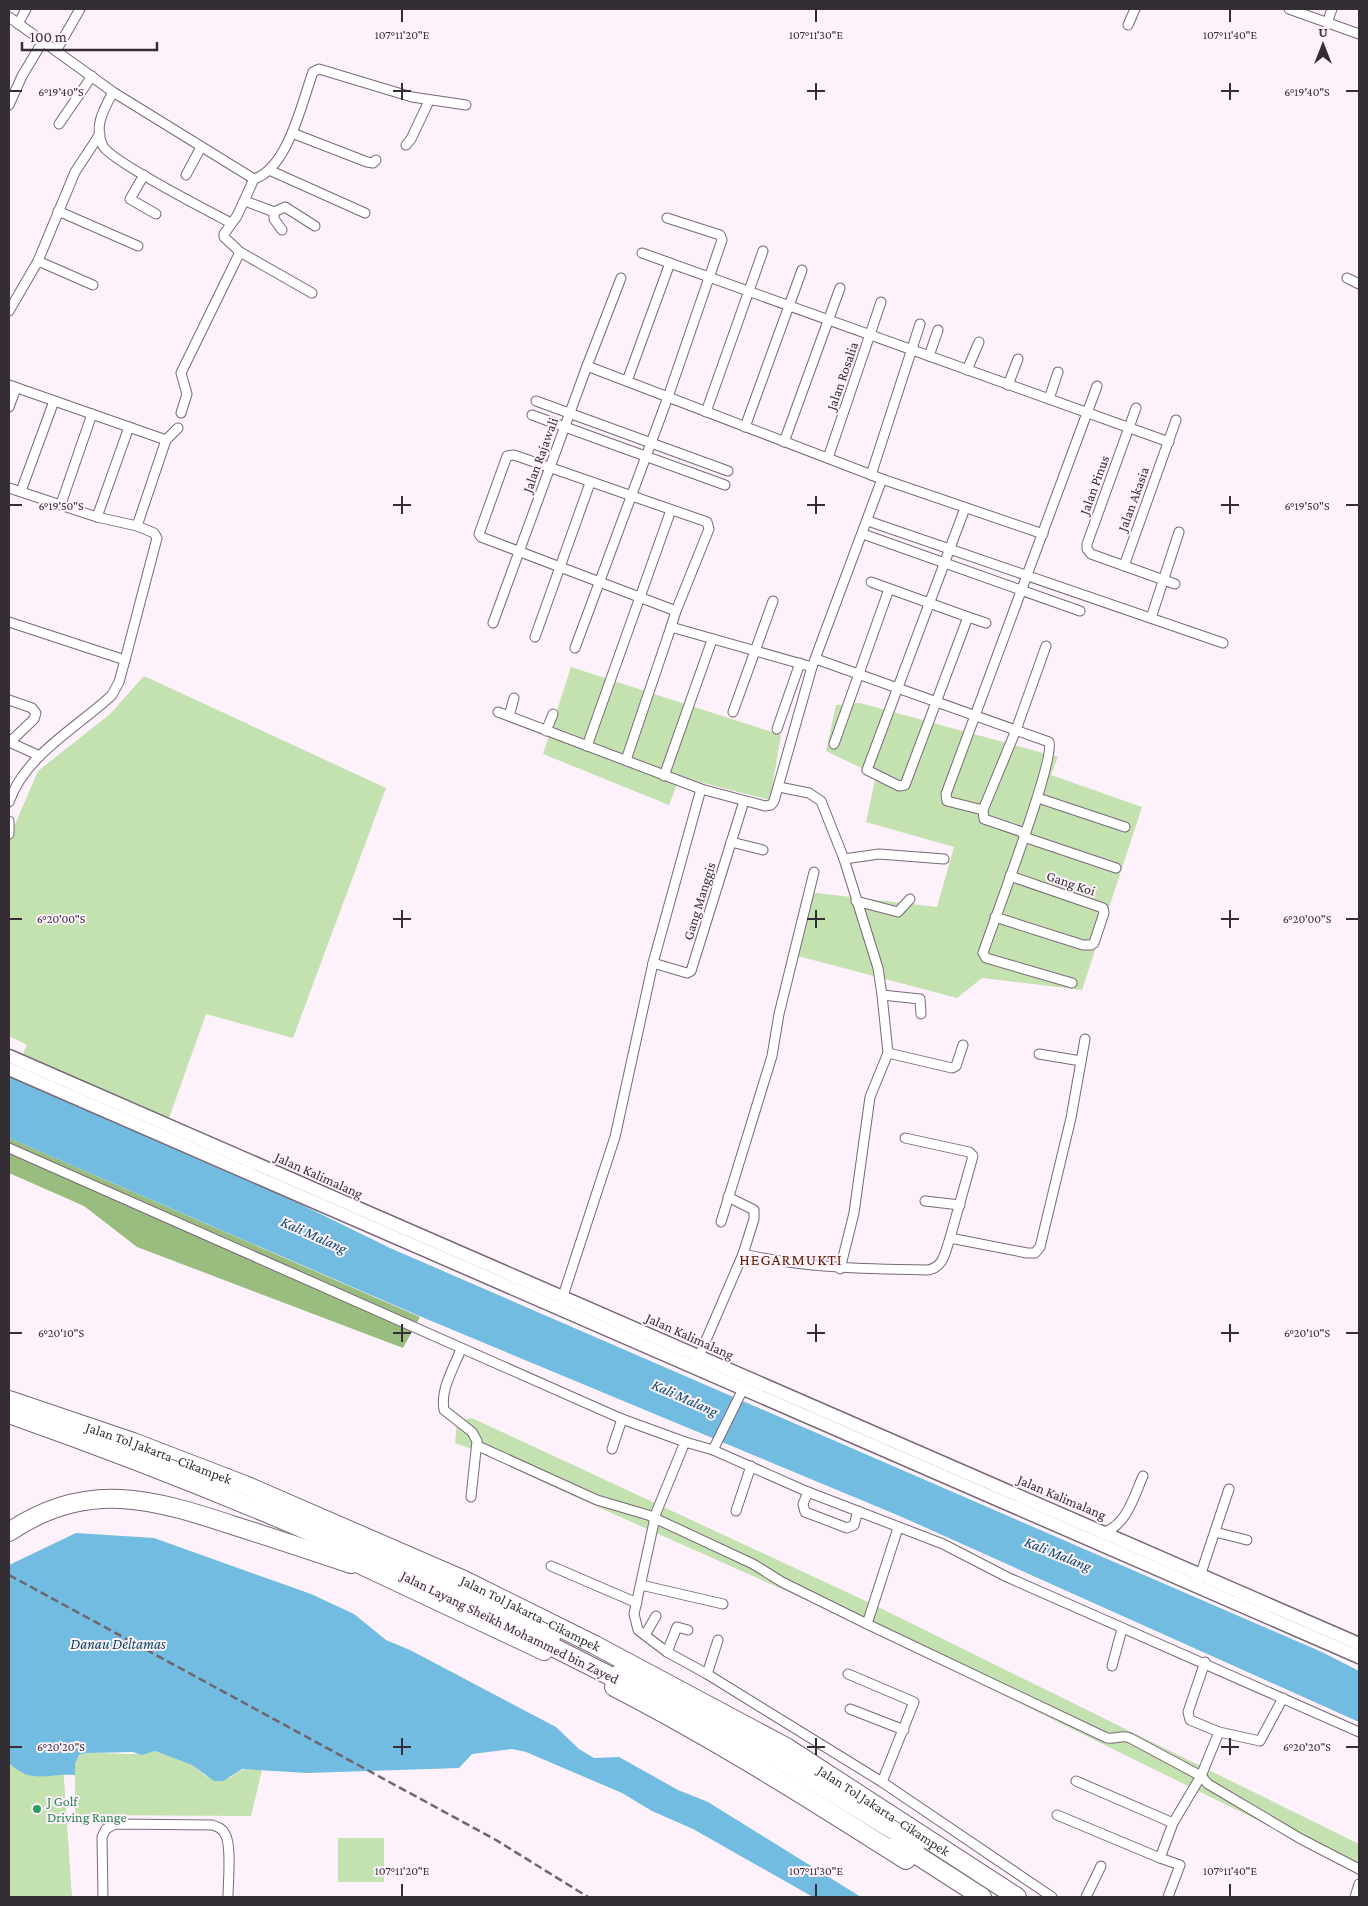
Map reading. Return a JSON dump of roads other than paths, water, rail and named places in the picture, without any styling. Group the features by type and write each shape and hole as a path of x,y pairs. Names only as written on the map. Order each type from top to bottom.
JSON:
{"highway":[{"path":"9,1389 108,1427 133,1442"},
{"name":"Jalan Tol Jakarta–Cikampek","path":"9,1400 133,1442 245,1485 464,1580 594,1645 786,1747 976,1868 1017,1897"},
{"name":"Jalan Layang Sheikh Mohammed bin Zayed","path":"9,1406 247,1495 450,1587 600,1661 786,1764 999,1897"},
{"name":"Jalan Layang Sheikh Mohammed bin Zayed","path":"9,1414 135,1459 254,1506 450,1595 602,1671 788,1773 982,1897"},
{"name":"Jalan Tol Jakarta–Cikampek","path":"9,1425 139,1471 375,1571 549,1653 678,1720 772,1775 962,1897"},
{"path":"9,1532 27,1521 68,1504 115,1498 142,1499 189,1511 375,1571"}],"main road":[{"name":"Jalan Kalimalang","path":"9,1056 561,1303"},
{"name":"Jalan Kalimalang","path":"9,1070 697,1362 1104,1532 1359,1644"},
{"name":"Jalan Kalimalang","path":"697,1362 740,1394 1098,1544 1359,1657"}],"street":[{"path":"18,24 26,9"},
{"path":"56,51 80,9"},
{"path":"1128,25 1135,9"},
{"path":"1289,9 1359,34"},
{"path":"1327,23 1332,9"},
{"path":"9,17 113,92 254,179"},
{"path":"9,105 22,76 43,41"},
{"path":"312,293 240,252 224,237 237,216 254,179 270,170 292,133 313,72 319,69 429,100 466,105"},
{"path":"59,124 92,76"},
{"path":"113,92 100,119 100,134 105,149 144,175 231,223"},
{"path":"406,145 411,139 429,100"},
{"path":"292,133 367,162 373,163 376,160"},
{"path":"9,311 38,262 74,172 100,134"},
{"path":"186,175 201,147"},
{"path":"270,170 366,213"},
{"path":"144,175 130,199 156,214"},
{"path":"245,200 274,212"},
{"path":"274,212 282,207 288,208 315,226"},
{"path":"58,211 138,246"},
{"path":"274,212 274,218 282,230"},
{"path":"575,648 668,397 722,240 722,236 668,218"},
{"path":"706,412 763,251"},
{"path":"181,413 187,394 181,373 240,252"},
{"path":"642,253 1169,442"},
{"path":"38,262 93,285"},
{"path":"627,381 670,263"},
{"path":"745,427 802,270"},
{"name":"Jalan Rajawali","path":"493,623 586,366 621,278"},
{"path":"1346,278 1359,284"},
{"path":"784,442 840,288"},
{"name":"Jalan Rosalia","path":"828,458 881,302"},
{"path":"871,475 920,324"},
{"path":"929,356 938,330"},
{"path":"967,370 979,342"},
{"path":"1008,385 1018,359"},
{"path":"586,366 871,475 1043,534"},
{"path":"1049,399 1058,372"},
{"path":"9,406 13,386 166,440"},
{"path":"982,810 947,801 945,796 1098,386"},
{"path":"22,491 54,401"},
{"path":"536,401 728,471"},
{"name":"Jalan Pinus","path":"1124,566 1088,552 1087,544 1136,408"},
{"path":"60,504 92,414"},
{"path":"532,415 725,485"},
{"name":"Jalan Akasia","path":"1124,566 1176,420"},
{"path":"97,517 129,427"},
{"path":"137,526 166,440 178,428"},
{"path":"626,760 676,611 709,527 705,521 510,455 501,472 479,534 484,539 676,611"},
{"path":"498,712 700,789 765,806 771,805 779,787 814,663 882,479"},
{"path":"535,637 590,483"},
{"path":"9,488 97,517 137,526 154,533 157,541 119,682 112,695 40,756 18,781 9,802"},
{"path":"965,508 867,768 899,786 905,785 968,617"},
{"path":"587,746 639,597 672,510"},
{"path":"868,521 1026,577 1223,643"},
{"path":"1151,618 1179,532"},
{"path":"863,534 1080,611"},
{"path":"1124,566 1175,584"},
{"path":"871,582 986,623"},
{"path":"834,744 889,589"},
{"path":"733,712 773,600"},
{"path":"9,622 125,660"},
{"path":"671,627 712,640 800,663 814,663 860,674 1047,741 1050,745 1038,798 983,953 985,957 1072,983"},
{"path":"664,776 712,640"},
{"path":"1046,646 1016,730 982,810 984,819 1116,868"},
{"path":"777,729 800,663"},
{"path":"509,716 514,698"},
{"path":"9,700 32,708 36,713 34,719 9,742 40,756"},
{"path":"546,730 553,714"},
{"path":"779,787 809,793 821,802 844,859 878,968 882,995 888,1053 870,1097 854,1213 840,1269"},
{"path":"561,1303 615,1137 653,963 700,789"},
{"path":"1038,798 1125,827"},
{"name":"Gang Manggis","path":"653,963 687,973 691,971 744,801"},
{"path":"9,821 9,834"},
{"path":"731,842 763,850"},
{"path":"844,859 879,854 944,859"},
{"path":"721,1222 772,1056 779,1014 814,872"},
{"name":"Gang Koi","path":"995,917 1083,945 1094,943 1104,913 1103,908 1010,876"},
{"path":"856,901 898,912 910,899"},
{"path":"882,995 920,999 921,1014"},
{"path":"950,1238 1032,1254 1040,1247 1071,1118 1085,1039"},
{"path":"888,1053 952,1068 956,1066 963,1045"},
{"path":"1040,1054 1082,1061"},
{"path":"744,1254 778,1262 840,1269 934,1269 940,1264 950,1238 974,1158 969,1152 905,1138"},
{"path":"9,1148 622,1419 685,1442 716,1446 751,1466 808,1492 943,1544 1007,1577 1122,1629 1205,1662 1359,1732"},
{"path":"697,1362 744,1254 754,1219 754,1210 728,1197"},
{"path":"926,1201 960,1205"},
{"path":"462,1349 445,1390 443,1403 444,1410 472,1432 478,1446 472,1497"},
{"path":"716,1446 740,1394"},
{"path":"612,1449 622,1419"},
{"path":"685,1442 655,1520 634,1614 636,1626 667,1652 707,1674 882,1782 1052,1897"},
{"path":"478,1446 597,1500 648,1516 752,1564 782,1582 867,1624 1107,1738 1127,1737 1201,1776 1208,1784 1301,1839 1359,1868"},
{"path":"736,1511 751,1466"},
{"path":"1098,1544 1104,1532 1112,1530 1123,1518 1143,1476"},
{"path":"1196,1587 1229,1488"},
{"path":"808,1492 803,1508 806,1512 850,1528 855,1524 858,1511"},
{"path":"867,1624 898,1528"},
{"path":"1215,1532 1247,1540"},
{"path":"551,1566 637,1603"},
{"path":"641,1585 723,1604"},
{"path":"645,1635 656,1616"},
{"path":"667,1652 677,1627 688,1630"},
{"path":"1112,1666 1122,1629"},
{"path":"707,1674 718,1640"},
{"path":"1205,1662 1188,1718 1219,1732 1261,1741 1283,1698"},
{"path":"848,1674 914,1702 882,1782"},
{"path":"850,1709 904,1730"},
{"path":"1160,1858 1173,1823 1201,1776 1219,1732"},
{"path":"1076,1781 1173,1823"},
{"path":"1057,1815 1180,1865 1168,1897"},
{"path":"102,1897 102,1836 106,1829 115,1824 212,1825 220,1828 226,1835 228,1845 228,1897"},
{"path":"1086,1897 1101,1866"},
{"path":"1355,1897 1359,1884"}],"water":[{"name":"Kali Malang","path":"9,1069 162,1136 390,1248 1324,1653 1359,1671 1359,1722 902,1517 417,1315 9,1138"},
{"name":"Danau Deltamas","path":"76,1533 154,1538 311,1594 354,1614 386,1640 410,1650 556,1727 579,1749 594,1758 619,1757 678,1790 708,1802 861,1897 813,1897 693,1829 652,1811 622,1793 526,1752 512,1749 472,1754 459,1768 307,1773 242,1769 223,1781 214,1781 192,1765 155,1751 142,1755 133,1752 86,1753 79,1755 75,1764 75,1775 33,1776 25,1774 9,1763 9,1565"}],"railway":[{"path":"9,1575 496,1840 588,1897"}],"place":[{"name":"J Golf Driving Range","path":"37,1809"}],"district":[{"name":"HEGARMUKTI","path":"791,1259"}]}
